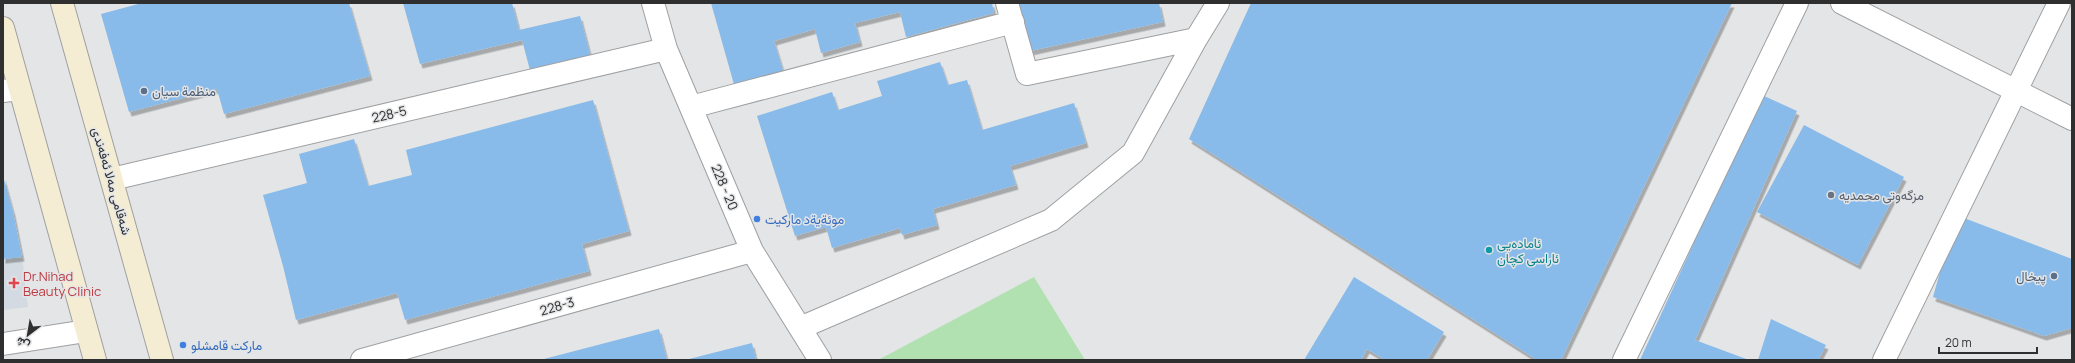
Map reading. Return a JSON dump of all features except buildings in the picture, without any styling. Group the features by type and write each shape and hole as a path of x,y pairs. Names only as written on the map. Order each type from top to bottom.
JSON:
{"main road":[{"name":"شەقامی مەلا ئەفەندی","path":"62,3 162,360"},
{"path":"3,28 11,90 95,360"}],"street":[{"name":"228 - 20","path":"653,3 666,49 752,251 820,360"},
{"path":"800,328 1051,220 1134,153 1196,39 1218,3"},
{"path":"1624,360 1797,3"},
{"path":"1842,3 2072,119"},
{"path":"1884,360 2059,3"},
{"path":"691,107 1010,12 1027,74 1196,39"},
{"name":"228-5","path":"112,179 666,49"},
{"name":"228-3","path":"362,360 752,251"},
{"path":"3,344 86,331"}],"shaded area":[{"name":"Dr.Nihad Beauty Clinic","path":"22,257 28,307 3,310 3,259"}],"green space":[{"path":"1034,277 1085,360 878,360"}],"place":[{"name":"منظمة سيان","path":"144,91"},
{"name":"مزگەوتی محمدیە","path":"1831,195"},
{"name":"موئةيةد ماركيت","path":"757,219"},
{"name":"ئامادەیی ئاراسی کچان","path":"1489,250"},
{"name":"پيخال","path":"2054,276"},
{"name":"Dr.Nihad Beauty Clinic","path":"14,283"},
{"name":"ماركت قامشلو","path":"183,345"}]}
